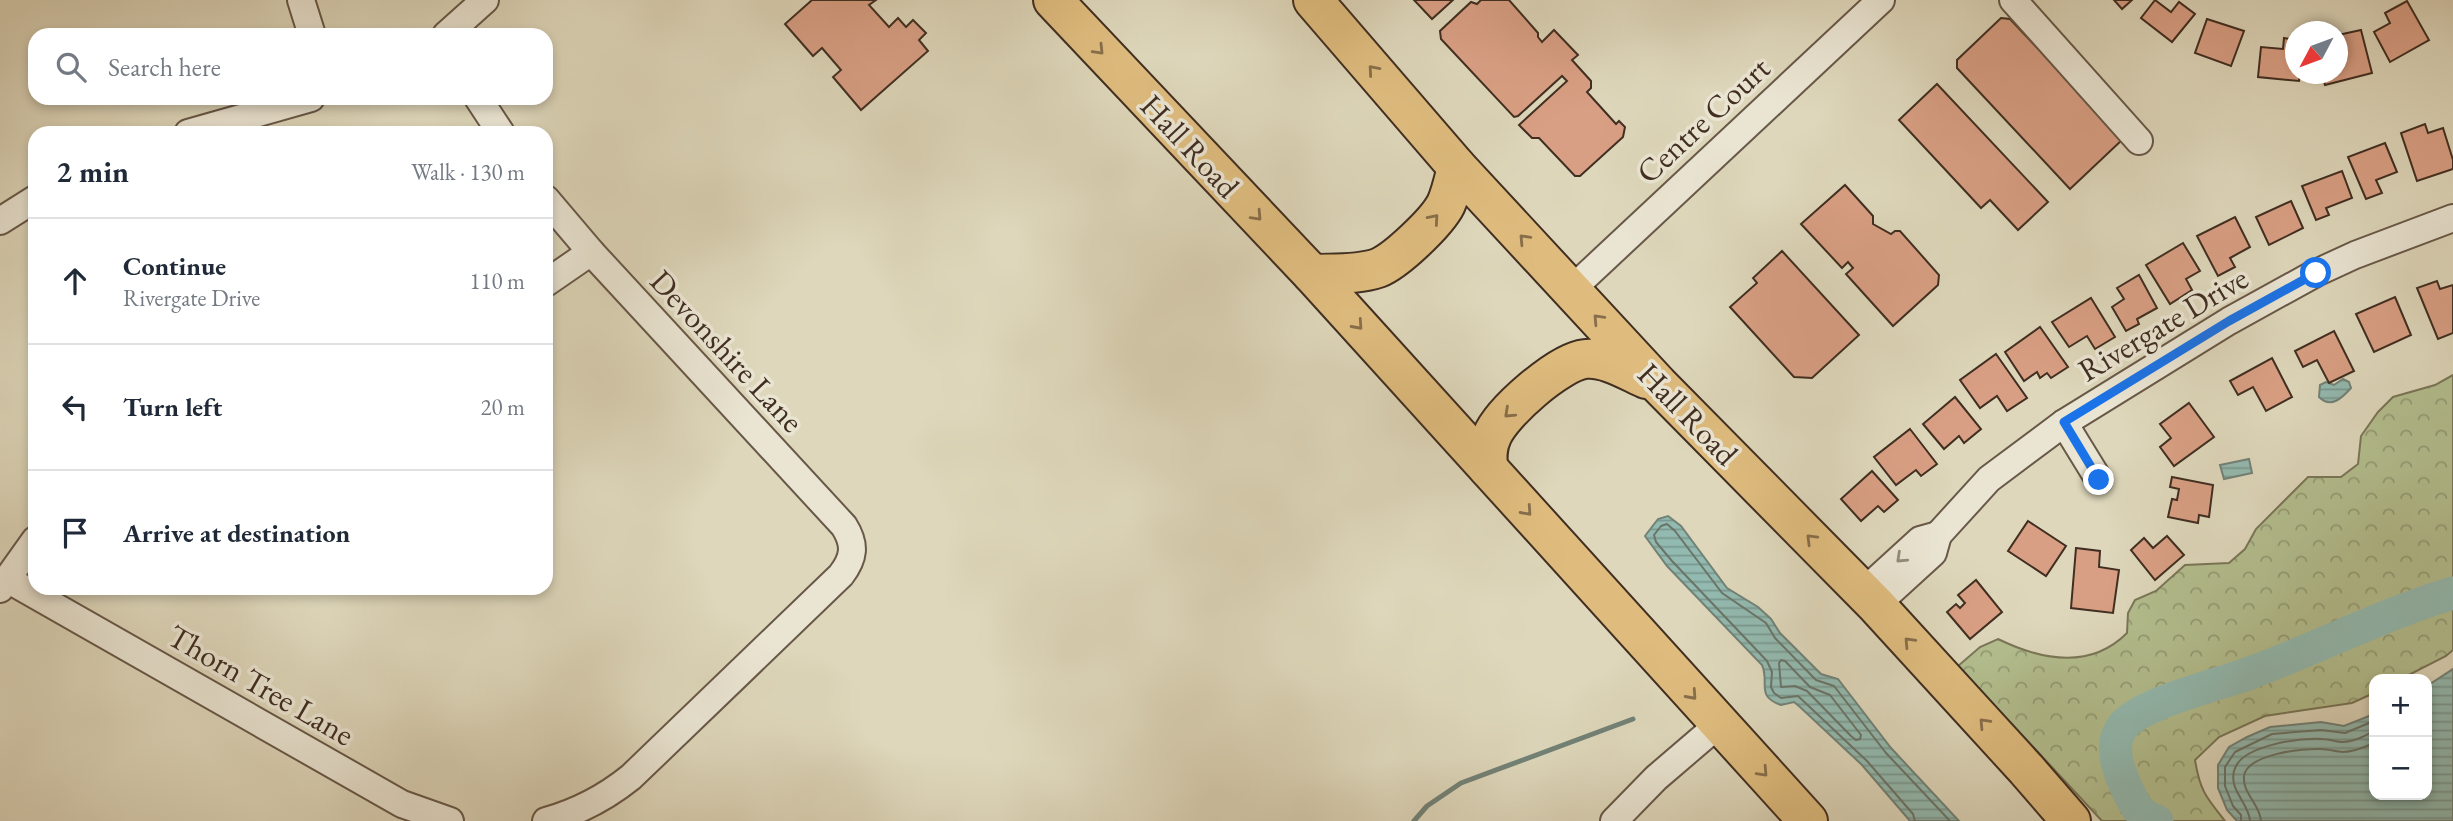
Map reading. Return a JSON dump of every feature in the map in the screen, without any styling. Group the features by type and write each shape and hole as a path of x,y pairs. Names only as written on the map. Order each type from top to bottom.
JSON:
{"highway":[{"name":"Hall Road","path":"1052,0 1312,274 1808,821"},
{"name":"Hall Road","path":"1312,0 1457,167 1658,384 1870,599 2071,821"},
{"path":"1312,274 1378,268 1393,259 1446,205 1457,167"},
{"path":"1488,468 1487,448 1500,420 1555,372 1572,362 1588,359 1605,361 1658,384"}],"street":[{"path":"301,0 310,28"},
{"path":"454,28 485,0"},
{"name":"Centre Court","path":"1571,289 1881,0"},
{"path":"2013,0 2138,141"},
{"path":"213,126 286,105"},
{"path":"483,105 496,126"},
{"path":"0,221 28,203"},
{"name":"Devonshire Lane","path":"547,821 580,810 631,777 841,575 854,550 851,537 844,526 553,208"},
{"name":"Rivergate Drive","path":"1870,599 1933,553 1938,535 1989,480 2064,422 2229,321 2316,273 2453,218"},
{"path":"553,278 591,252"},
{"path":"2064,422 2099,480"},
{"path":"3,584 28,550"},
{"name":"Thorn Tree Lane","path":"3,584 402,804 450,821"},
{"path":"1614,821 1656,778 1718,724"}],"green space":[{"path":"2453,375 2453,650 2411,674 2369,674 2369,695 2352,703 2265,716 2219,737 2195,760 2205,793 2225,821 2102,821 1958,666 1980,647 1998,639 2031,652 2065,658 2081,657 2113,645 2127,633 2128,613 2135,600 2156,591 2185,565 2229,563 2245,549 2256,529 2308,477 2341,477 2358,464 2361,436 2393,397 2435,385"}],"water":[{"path":"2343,379 2349,382 2351,388 2340,398 2328,402 2319,397 2320,385 2326,382 2334,385"},
{"path":"2249,459 2252,473 2224,479 2220,465"},
{"path":"1668,516 1681,526 1727,588 1758,607 1821,674 1838,679 1891,748 1959,821 1910,821 1862,765 1800,707 1794,702 1781,705 1768,697 1762,665 1667,566 1645,536 1658,519"},
{"path":"2453,669 2453,821 2237,821 2227,810 2218,788 2218,765 2229,747 2270,727 2321,722 2344,726 2369,716 2369,800 2432,800 2432,683"}],"building":[{"path":"812,0 876,0 869,5 889,27 898,18 906,27 913,20 926,33 919,40 928,51 861,110 833,77 841,70 822,48 813,56 785,24"},
{"path":"1414,0 1453,0 1432,19"},
{"path":"1481,0 1509,0 1538,33 1542,42 1554,30 1578,55 1572,60 1591,81 1591,88 1587,92 1616,124 1619,121 1625,127 1623,137 1580,176 1575,176 1539,138 1532,138 1519,125 1567,81 1562,76 1514,117 1441,39 1440,31 1471,2 1477,4"},
{"path":"2114,0 2132,0 2122,9"},
{"path":"2155,0 2171,12 2179,2 2195,14 2172,42 2141,18"},
{"path":"2407,1 2429,40 2390,62 2374,32 2390,23 2385,13"},
{"path":"2001,18 2010,19 2123,139 2070,189 1957,68 1957,60"},
{"path":"2207,19 2244,31 2231,66 2195,53"},
{"path":"2361,30 2372,73 2348,79 2348,33"},
{"path":"2284,38 2285,80 2258,77 2261,47 2283,49"},
{"path":"1937,84 2048,202 2018,230 1990,200 1981,208 1899,120"},
{"path":"2425,124 2428,133 2443,128 2453,160 2453,169 2417,181 2401,133"},
{"path":"2385,143 2397,172 2376,180 2382,193 2366,199 2348,157"},
{"path":"2342,171 2352,198 2326,208 2329,215 2316,220 2302,186"},
{"path":"1845,185 1873,216 1873,224 1891,234 1900,231 1939,275 1938,285 1893,326 1846,274 1853,268 1848,262 1842,268 1801,224"},
{"path":"2291,201 2303,228 2269,245 2256,217"},
{"path":"2235,217 2250,247 2230,258 2235,267 2218,276 2197,236"},
{"path":"2183,243 2200,271 2186,279 2192,290 2170,304 2146,265"},
{"path":"1782,251 1859,335 1812,378 1794,377 1730,307 1757,283 1753,278"},
{"path":"2139,275 2157,308 2137,319 2139,324 2126,331 2112,307 2124,299 2117,288"},
{"path":"2437,281 2440,289 2453,285 2453,333 2438,339 2417,288"},
{"path":"2395,297 2411,335 2374,352 2356,314"},
{"path":"2091,298 2115,337 2095,349 2087,336 2069,347 2052,322"},
{"path":"2040,327 2068,367 2051,378 2047,373 2040,378 2037,372 2024,381 2005,352"},
{"path":"2334,331 2354,371 2329,383 2317,360 2303,367 2295,351"},
{"path":"1996,354 2027,398 2007,411 1997,396 1980,408 1960,380"},
{"path":"2272,358 2292,397 2266,411 2253,387 2238,395 2230,381"},
{"path":"1955,397 1981,429 1964,443 1959,436 1944,449 1923,424"},
{"path":"2189,403 2214,437 2174,466 2160,447 2171,438 2160,424"},
{"path":"1910,429 1937,464 1921,476 1916,470 1896,485 1874,457"},
{"path":"1872,471 1898,500 1884,512 1878,506 1861,521 1841,499"},
{"path":"2172,477 2213,485 2209,517 2199,515 2198,523 2168,517 2172,499 2177,500 2179,489 2170,487"},
{"path":"2028,521 2066,546 2046,576 2008,551"},
{"path":"2167,536 2184,555 2155,580 2131,550 2144,538 2153,548"},
{"path":"2076,548 2100,551 2099,567 2119,570 2113,613 2071,608"},
{"path":"1976,580 2002,612 1970,639 1947,612 1956,604 1960,608 1965,603 1958,595"}],"waterway":[{"path":"2157,821 2150,819 2136,806 2117,761 2119,732 2133,717 2182,695 2250,673 2401,611 2453,593"},
{"path":"1414,821 1427,806 1461,783 1633,719"}],"route":[{"path":"2099,480 2064,422 2229,321 2316,273"}]}
